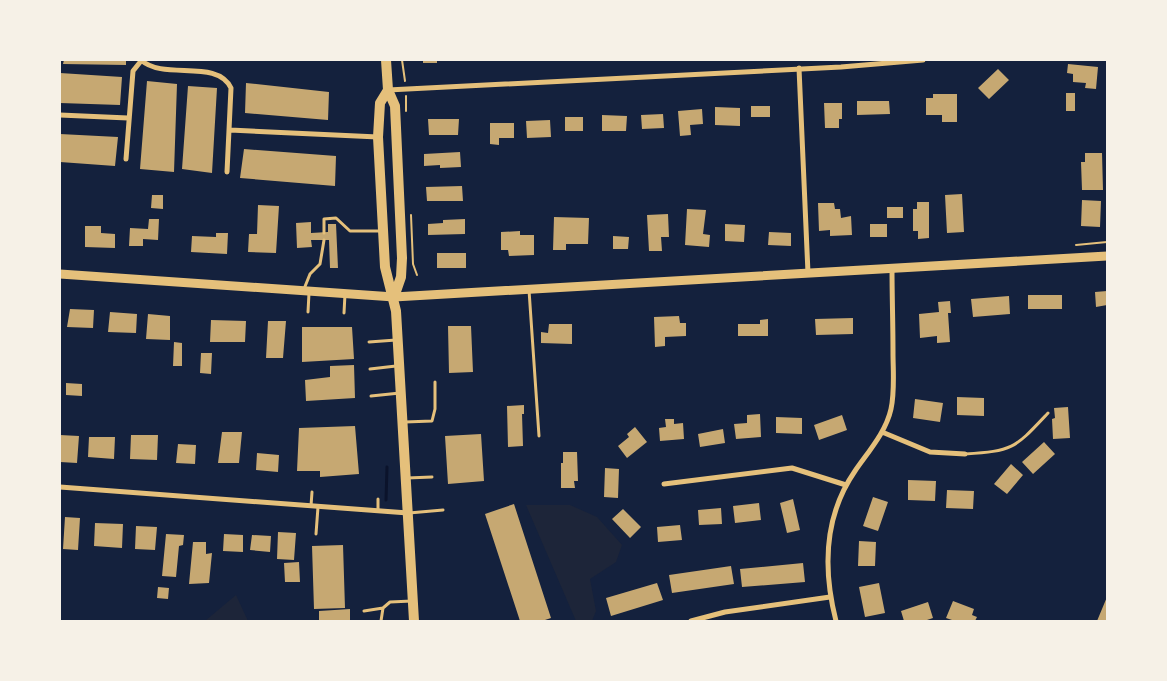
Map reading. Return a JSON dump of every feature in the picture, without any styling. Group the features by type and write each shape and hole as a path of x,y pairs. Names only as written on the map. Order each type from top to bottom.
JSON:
{"main road":[{"path":"386,60 388,90 395,106 402,258 401,277 394,297"},
{"path":"388,90 380,103 378,137 386,267 394,297 414,621"},
{"path":"60,274 394,297 1107,256"}],"street":[{"path":"388,90 923,60"},
{"path":"126,159 133,71 141,61 165,69 218,74 228,80 232,88 227,172"},
{"path":"799,68 808,273"},
{"path":"60,114 128,118"},
{"path":"230,130 378,137"},
{"path":"836,621 830,597 828,552 834,514 846,485 882,432 888,419 893,399 892,268"},
{"path":"882,432 930,452 965,454"},
{"path":"664,484 792,468 846,485"},
{"path":"60,487 408,513"},
{"path":"691,621 725,612 830,597"}],"lane":[{"path":"324,232 324,219 326,218 336,218 350,231 383,231"},
{"path":"308,312 306,292 310,274 320,264 324,240"},
{"path":"529,290 539,436"},
{"path":"344,313 345,294"},
{"path":"369,342 397,340"},
{"path":"370,369 399,366"},
{"path":"402,422 432,421 435,409 435,382"},
{"path":"371,396 400,393"},
{"path":"965,454 994,452 1013,448 1048,413"},
{"path":"406,478 432,477"},
{"path":"311,506 312,492"},
{"path":"378,499 378,511"},
{"path":"316,534 318,507"},
{"path":"408,513 443,510"},
{"path":"364,611 383,608 390,602 413,601"},
{"path":"381,621 383,608"}],"path":[{"path":"1076,245 1107,242"}],"shaded area":[{"path":"526,505 570,505 597,517 622,545 616,562 590,579 596,611 592,621 576,621"},
{"path":"236,595 248,621 205,621"}],"building":[{"path":"64,60 126,60 126,65 63,64"},
{"path":"423,60 437,60 437,63 423,63"},
{"path":"1068,64 1098,67 1096,89 1085,88 1086,83 1073,82 1073,74 1067,73"},
{"path":"998,69 1009,80 989,99 978,88"},
{"path":"60,73 122,77 120,105 60,103"},
{"path":"147,81 177,84 174,172 140,169"},
{"path":"246,83 329,92 328,120 245,113"},
{"path":"188,86 217,88 212,173 182,169"},
{"path":"1066,93 1075,93 1075,111 1066,111"},
{"path":"933,94 957,94 957,122 942,122 942,115 926,115 926,98 933,98"},
{"path":"857,101 889,101 890,114 857,115"},
{"path":"824,103 842,103 842,119 839,119 839,128 825,128"},
{"path":"751,106 770,106 770,117 751,117"},
{"path":"715,107 740,108 740,126 715,125"},
{"path":"702,109 703,124 690,125 691,135 680,136 678,111"},
{"path":"663,114 664,128 642,129 641,115"},
{"path":"602,115 627,116 626,131 602,131"},
{"path":"565,117 583,117 583,131 565,131"},
{"path":"428,119 459,119 458,135 429,135"},
{"path":"550,120 551,137 527,138 526,121"},
{"path":"490,123 514,123 514,138 499,138 499,145 490,144"},
{"path":"60,134 118,137 115,166 60,162"},
{"path":"244,149 336,156 335,186 240,178"},
{"path":"460,152 461,167 440,168 440,165 424,166 424,154"},
{"path":"1085,153 1102,153 1103,190 1082,190 1081,162 1085,162"},
{"path":"462,186 463,201 427,201 426,187"},
{"path":"962,194 964,232 947,233 945,195"},
{"path":"152,195 163,195 163,209 151,208"},
{"path":"1082,200 1101,201 1100,227 1081,226"},
{"path":"917,202 929,202 929,238 918,239 918,231 913,231 913,209 917,209"},
{"path":"818,203 834,203 835,209 840,209 841,218 851,216 852,235 830,236 830,230 819,231"},
{"path":"258,205 279,206 276,253 248,252 249,234 257,234"},
{"path":"887,207 903,207 903,218 887,218"},
{"path":"687,209 706,210 703,234 710,235 709,247 685,245"},
{"path":"668,214 669,237 661,237 662,251 649,251 647,215"},
{"path":"554,217 589,218 588,244 566,244 566,250 553,250"},
{"path":"149,219 159,219 158,240 143,239 143,246 129,246 130,228 148,229"},
{"path":"465,219 465,234 428,235 428,224 443,223 443,220"},
{"path":"311,222 311,233 328,232 328,224 336,224 338,268 330,268 329,240 311,240 312,247 297,248 296,223"},
{"path":"725,224 745,225 744,242 725,241"},
{"path":"870,224 887,224 887,237 870,237"},
{"path":"85,226 101,226 101,233 115,234 115,248 85,247"},
{"path":"520,231 520,235 534,235 534,255 509,256 508,250 501,250 501,232"},
{"path":"769,232 791,233 791,246 768,245"},
{"path":"216,233 228,233 227,254 191,252 192,236 216,237"},
{"path":"613,236 629,237 628,249 613,249"},
{"path":"437,253 466,253 466,268 437,268"},
{"path":"1107,291 1107,305 1096,307 1095,292"},
{"path":"1028,295 1062,295 1062,309 1028,309"},
{"path":"1009,296 1010,314 973,317 971,299"},
{"path":"950,301 951,313 948,313 950,342 937,343 937,336 920,338 919,314 939,312 938,302"},
{"path":"70,309 94,310 93,328 67,327"},
{"path":"110,312 137,314 136,333 108,332"},
{"path":"148,314 170,316 170,340 146,339"},
{"path":"679,316 680,323 686,323 686,336 665,337 665,346 655,347 654,317"},
{"path":"853,318 853,334 816,335 815,319"},
{"path":"768,319 768,336 738,336 738,324 760,324 760,320"},
{"path":"211,320 246,321 245,342 210,342"},
{"path":"268,321 286,321 283,358 266,358"},
{"path":"549,324 572,324 572,344 541,343 541,332 548,333"},
{"path":"448,326 471,326 473,372 449,373"},
{"path":"302,327 352,327 354,359 302,362"},
{"path":"174,342 182,343 182,366 173,366"},
{"path":"201,353 212,353 211,374 200,373"},
{"path":"354,365 355,398 306,401 305,380 330,377 330,366"},
{"path":"66,383 82,384 82,396 66,395"},
{"path":"957,397 984,398 984,416 957,415"},
{"path":"915,399 943,403 940,422 913,418"},
{"path":"524,405 524,414 522,414 523,446 508,447 507,406"},
{"path":"1068,407 1070,438 1053,439 1052,419 1055,418 1054,408"},
{"path":"760,414 761,437 736,439 734,424 747,423 747,415"},
{"path":"842,415 847,430 819,440 814,425"},
{"path":"776,417 802,418 802,434 776,433"},
{"path":"665,419 674,419 674,424 683,423 684,439 660,441 659,428 666,427"},
{"path":"355,426 359,474 320,477 320,471 297,471 299,428"},
{"path":"635,427 647,442 627,458 618,446 629,437 627,434"},
{"path":"723,429 725,443 700,447 698,434"},
{"path":"222,432 242,432 239,463 218,463"},
{"path":"481,434 484,481 448,484 445,436"},
{"path":"60,435 79,436 77,463 60,462"},
{"path":"131,435 158,435 157,460 130,459"},
{"path":"89,437 115,437 114,459 88,457"},
{"path":"1044,442 1055,454 1033,474 1022,462"},
{"path":"178,444 196,445 195,464 176,463"},
{"path":"563,452 577,452 578,481 574,481 575,488 561,488"},
{"path":"257,453 279,455 278,472 256,470"},
{"path":"1011,464 1023,475 1007,494 994,484"},
{"path":"605,468 619,469 618,498 604,497"},
{"path":"908,480 936,481 935,501 908,500"},
{"path":"947,490 974,491 973,509 946,508"},
{"path":"873,497 888,502 878,531 863,526"},
{"path":"793,499 800,530 787,533 780,503"},
{"path":"759,503 761,520 735,523 733,506"},
{"path":"514,504 551,618 542,621 520,621 485,514"},
{"path":"721,508 722,524 699,525 698,510"},
{"path":"623,509 641,527 630,538 612,519"},
{"path":"65,517 80,518 78,550 63,549"},
{"path":"95,523 123,524 122,548 94,546"},
{"path":"680,525 682,540 658,542 657,527"},
{"path":"136,526 157,527 155,550 135,549"},
{"path":"278,532 296,533 294,560 277,559"},
{"path":"166,534 184,535 183,545 179,546 176,577 162,576"},
{"path":"224,534 243,535 243,552 223,551"},
{"path":"252,535 271,536 270,552 250,550"},
{"path":"859,541 876,542 875,566 858,566"},
{"path":"193,542 206,542 206,554 212,553 209,583 189,584"},
{"path":"343,545 345,608 314,609 312,546"},
{"path":"299,562 300,582 285,582 284,563"},
{"path":"803,563 805,582 742,587 740,569"},
{"path":"731,566 734,584 672,593 669,575"},
{"path":"657,583 663,600 611,616 606,598"},
{"path":"879,583 885,613 865,617 859,587"},
{"path":"158,587 169,588 168,599 157,598"},
{"path":"1107,597 1107,621 1097,621"},
{"path":"953,601 974,609 972,615 977,617 975,621 955,621 946,618"},
{"path":"928,602 933,618 924,621 904,621 901,611"},
{"path":"350,609 350,621 319,621 319,611"}],"waterway":[{"path":"386,500 387,467"}]}
